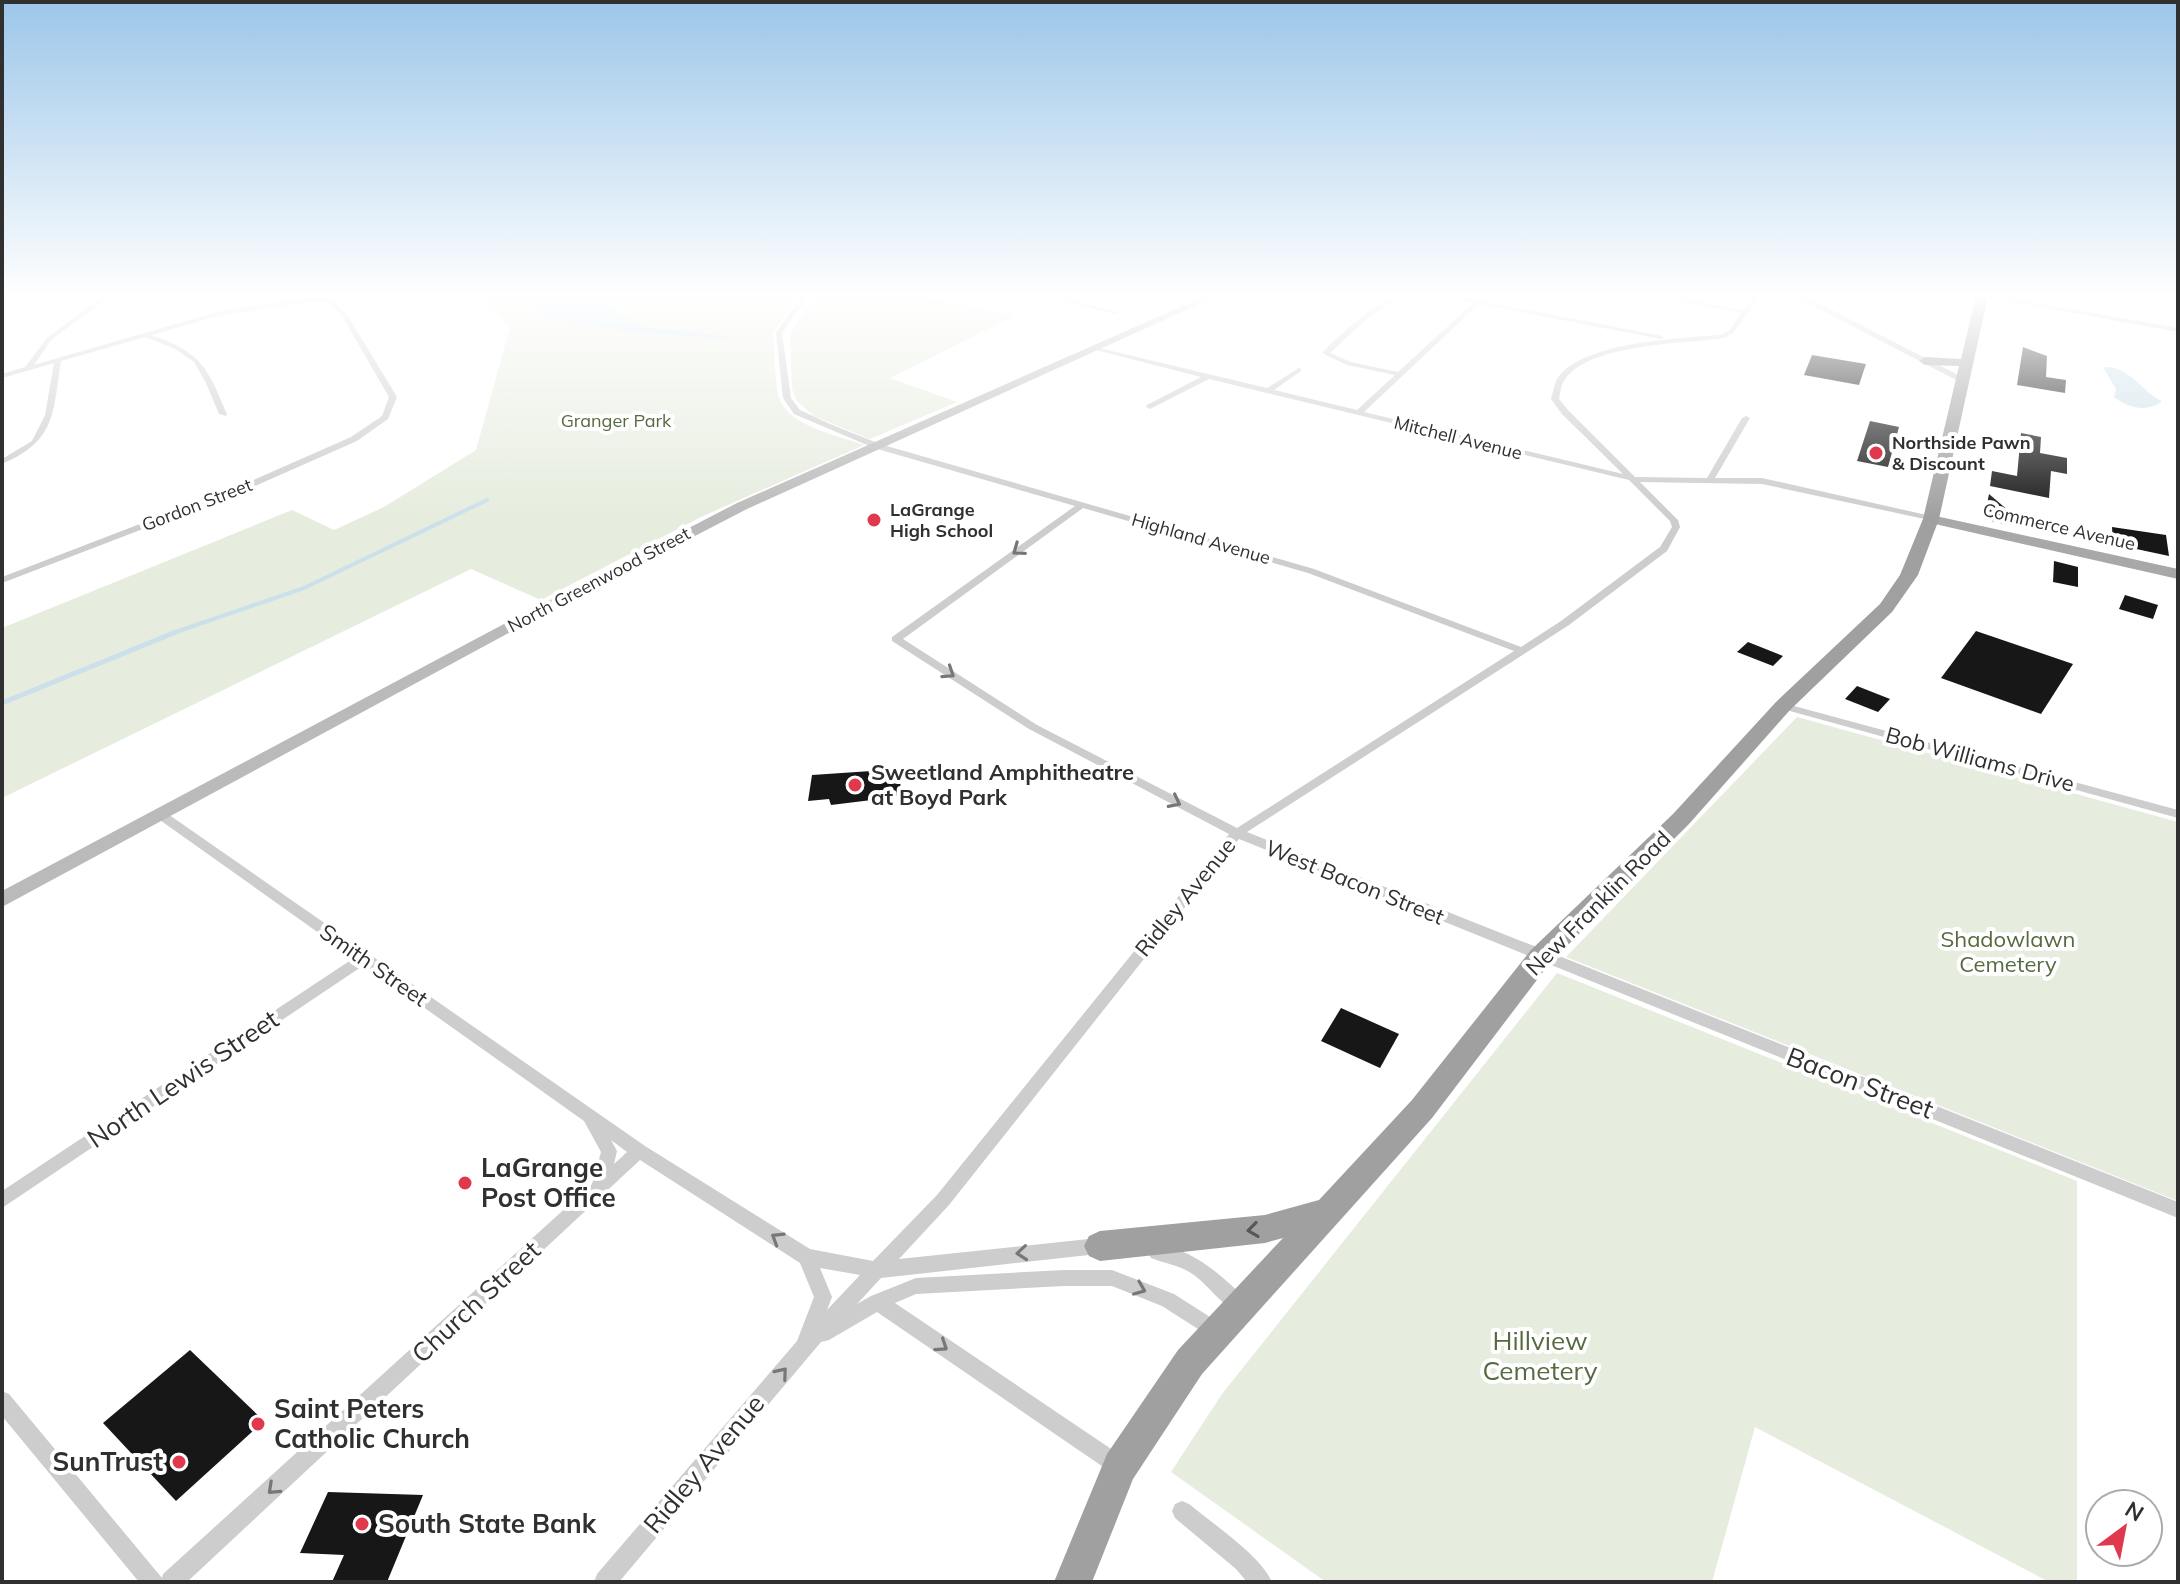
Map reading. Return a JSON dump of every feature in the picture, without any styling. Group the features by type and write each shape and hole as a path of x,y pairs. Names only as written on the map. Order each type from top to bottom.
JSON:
{"highway":[{"name":"New Franklin Road","path":"1073,1582 1120,1467 1182,1373 1217,1331 1422,1109 1540,957 1681,819 1783,706 1886,608 1909,575 1931,519 1965,370"},
{"path":"1100,1246 1265,1229 1329,1211"}],"main road":[{"name":"North Greenwood Street","path":"2,900 742,506 1048,370"},
{"name":"Commerce Avenue","path":"1931,519 2178,574"}],"street":[{"path":"2,376 22,370"},
{"path":"2,462 35,442 49,415 56,370"},
{"path":"204,370 223,414"},
{"name":"Gordon Street","path":"2,580 252,484 354,439 385,417 393,397 380,370"},
{"name":"Highland Avenue","path":"784,370 787,398 806,418 877,446 1311,571 1520,650"},
{"name":"Mitchell Avenue","path":"1183,370 1634,479"},
{"path":"1268,391 1299,370"},
{"path":"1378,370 1398,374"},
{"path":"1358,413 1403,370"},
{"name":"Ridley Avenue","path":"605,1582 804,1347 943,1200 1237,833 1565,623 1664,549 1676,527 1674,520 1614,463 1555,399 1558,381 1569,370"},
{"path":"1943,370 1963,380"},
{"path":"1150,407 1208,376"},
{"path":"1711,478 1746,418"},
{"path":"1634,479 1711,478 1778,483 1931,519"},
{"name":"West Bacon Street","path":"1081,505 896,639 1033,727 1237,833 1540,957"},
{"name":"Bob Williams Drive","path":"1783,706 2178,814"},
{"name":"Smith Street","path":"161,815 639,1151 807,1257 876,1270 1100,1246 1171,1253 1199,1266 1240,1305"},
{"name":"Bacon Street","path":"1540,957 2178,1210"},
{"name":"North Lewis Street","path":"2,1200 364,958"},
{"name":"Smith Street","path":"588,1116 609,1151 598,1189"},
{"name":"Church Street","path":"171,1582 639,1151"},
{"name":"Ridley Avenue","path":"804,1347 823,1297 807,1257"},
{"name":"Ridley Avenue","path":"804,1347 877,1302 916,1286 1064,1278 1112,1278 1168,1300 1217,1331"},
{"path":"877,1302 1120,1467"},
{"path":"2,1401 153,1582"},
{"path":"1182,1511 1243,1562 1261,1582"}],"green space":[{"name":"Granger Park","path":"498,370 775,370 779,396 787,411 806,424 864,445 703,516 541,600 471,569 2,798 2,628 292,510 334,530 384,507 476,450"},
{"path":"791,370 906,370 890,378 957,402 870,439 814,416 797,401 792,389"},
{"name":"Shadowlawn Cemetery","path":"1797,717 2178,822 2178,1201 1566,957"},
{"name":"Hillview Cemetery","path":"1557,973 2077,1181 2077,1582 2049,1582 1755,1427 1712,1582 1326,1582 1171,1472 1222,1394"}],"water":[{"path":"2105,370 2120,370 2128,374 2162,401 2151,407 2132,406 2114,397 2116,389"}],"building":[{"path":"1806,370 1864,370 1859,385 1804,375"},
{"path":"2019,370 2046,370 2046,377 2066,380 2065,393 2017,385"},
{"path":"1870,421 1899,427 1888,467 1857,461"},
{"path":"2021,433 2041,437 2040,453 2067,458 2067,474 2051,471 2049,498 1990,486 1992,471 2017,476"},
{"path":"1989,494 2010,512 2008,525 1984,519"},
{"path":"2112,527 2166,535 2169,556 2113,544"},
{"path":"2054,561 2078,567 2078,587 2053,582"},
{"path":"2125,595 2158,605 2153,619 2119,609"},
{"path":"1976,631 2073,664 2041,714 1941,678"},
{"path":"1748,642 1783,656 1773,666 1737,652"},
{"path":"1857,686 1890,699 1878,712 1845,699"},
{"name":"Sweetland Amphitheatre at Boyd Park","path":"901,769 900,796 880,796 880,799 831,805 829,799 808,801 812,775"},
{"path":"1341,1008 1399,1034 1380,1068 1321,1041"},
{"name":"SunTrust","path":"190,1350 264,1421 176,1501 103,1423"},
{"name":"South State Bank","path":"328,1492 423,1495 387,1582 332,1582 344,1555 300,1553"}],"waterway":[{"path":"170,634 304,588 487,500"},
{"path":"2,703 176,632"}],"place":[{"name":"Northside Pawn & Discount","path":"1876,453"},
{"name":"LaGrange High School","path":"874,520"},
{"name":"Sweetland Amphitheatre at Boyd Park","path":"855,785"},
{"name":"LaGrange Post Office","path":"465,1183"},
{"name":"Saint Peters Catholic Church","path":"258,1424"},
{"name":"SunTrust","path":"179,1462"},
{"name":"South State Bank","path":"362,1524"}]}
